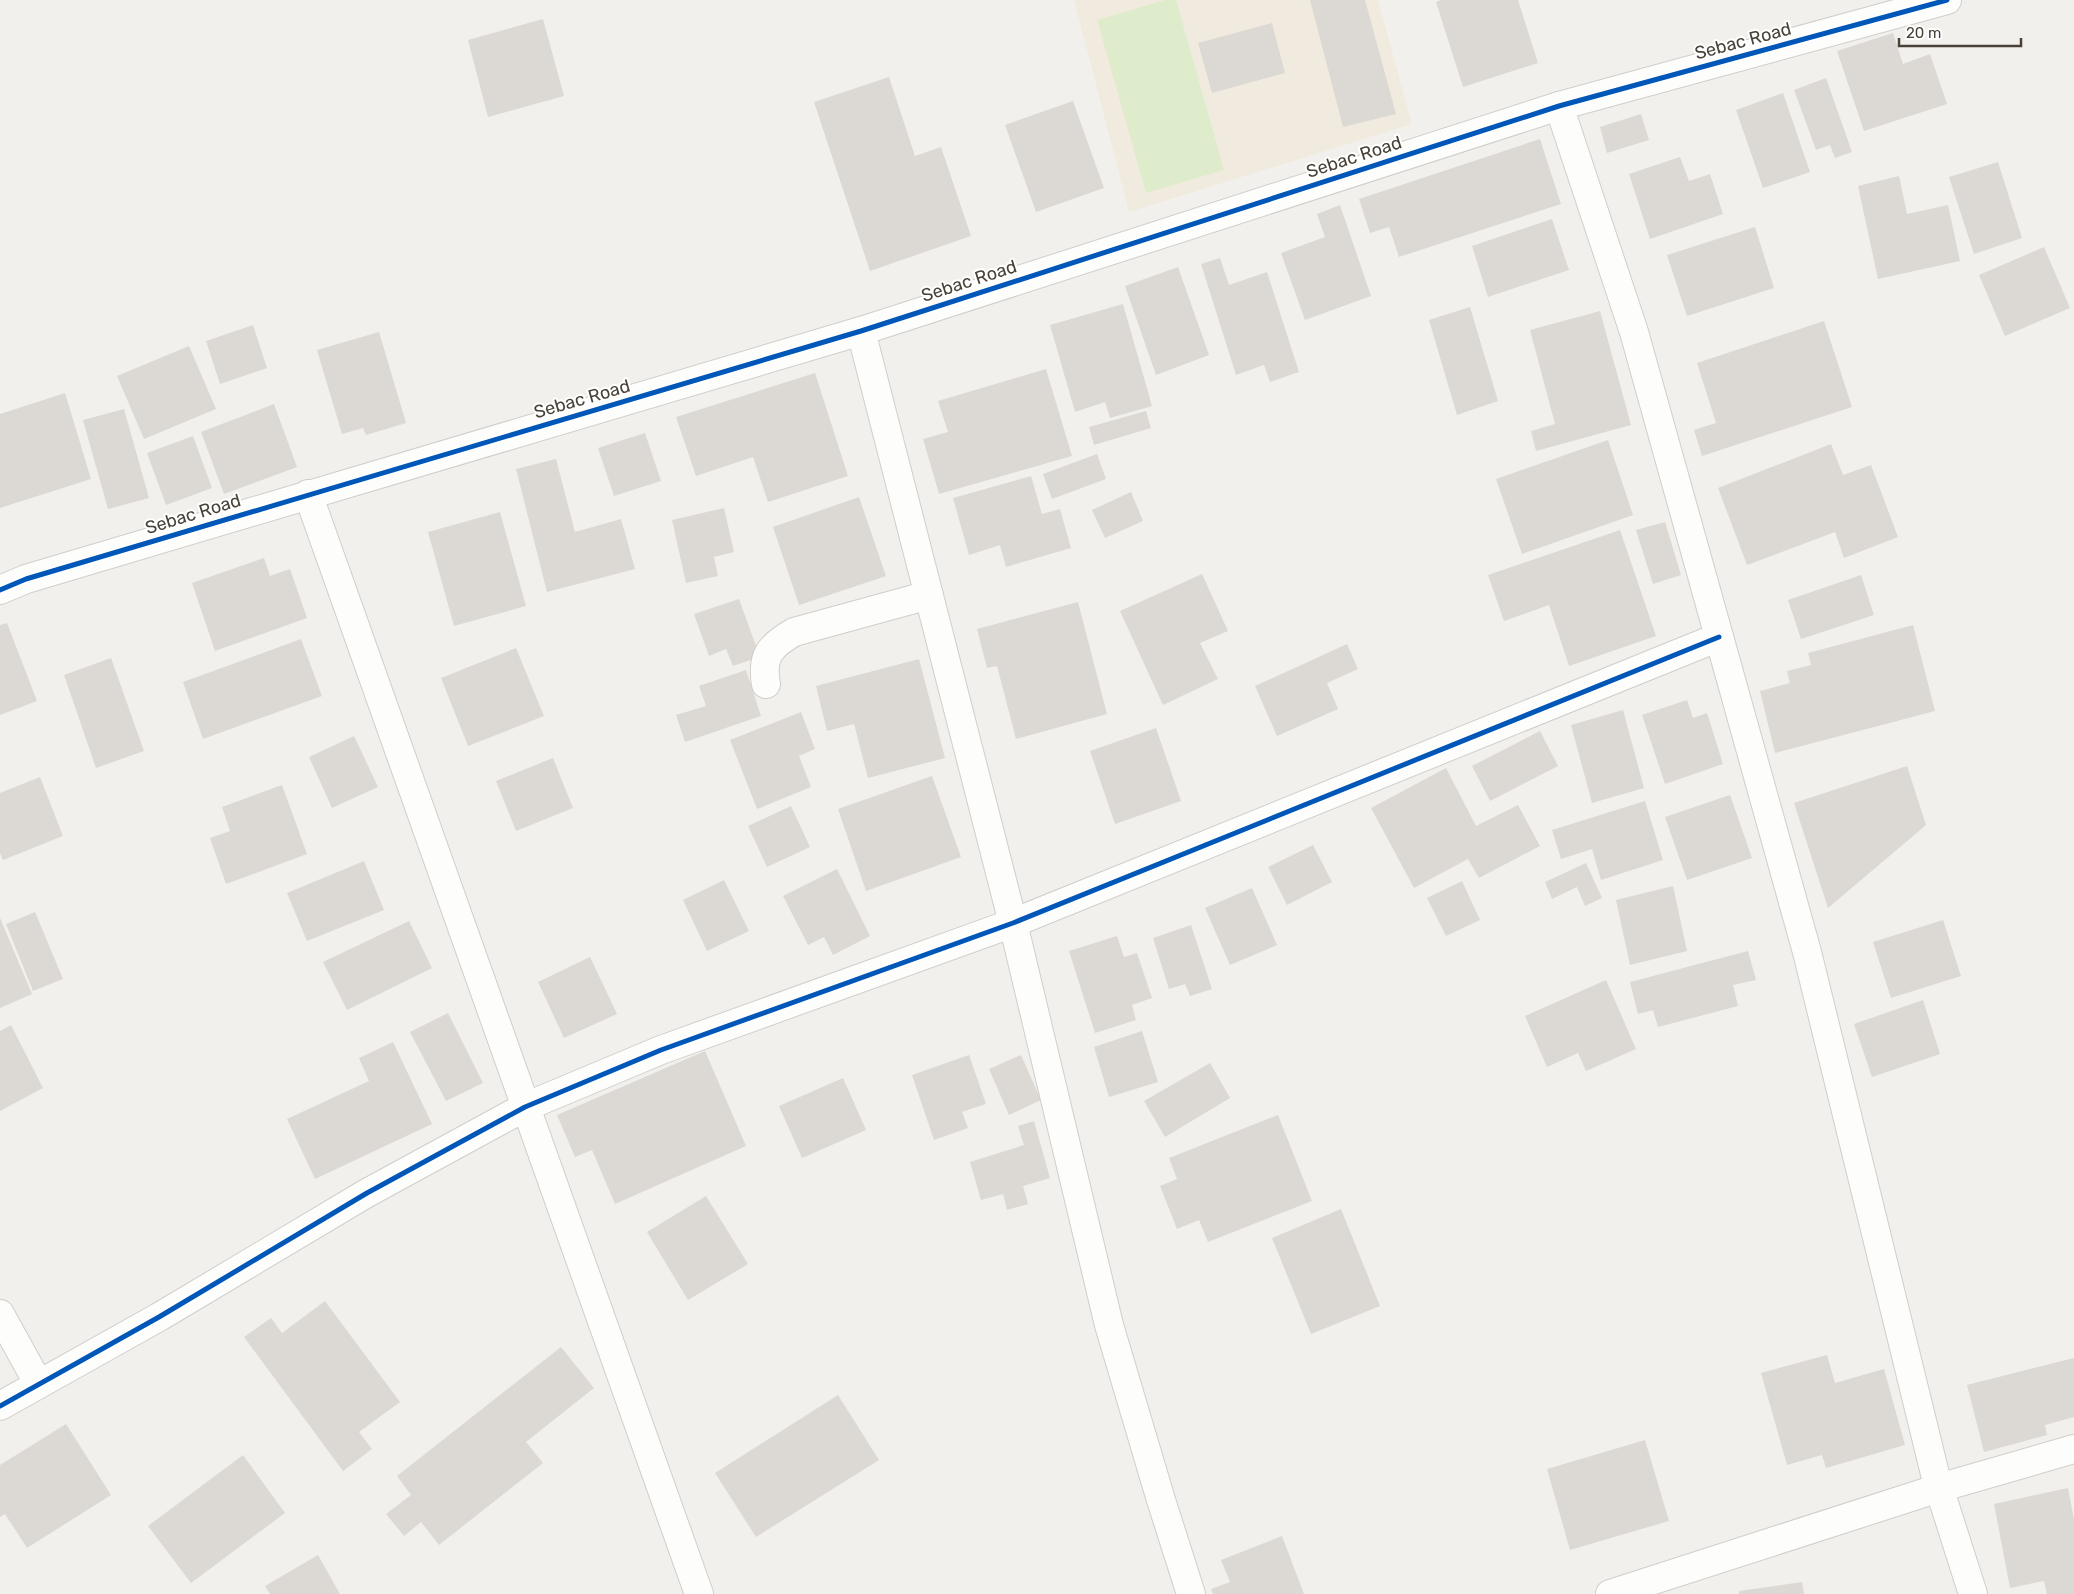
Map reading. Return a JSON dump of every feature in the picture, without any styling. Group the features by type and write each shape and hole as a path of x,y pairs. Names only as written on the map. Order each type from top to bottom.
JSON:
{"street":[{"name":"Sebac Road","path":"0,590 26,579 308,494 861,331 1559,106 1947,0"},
{"path":"1559,106 1634,332 1807,952 1939,1488 1973,1594"},
{"path":"861,331 1013,923 1109,1325 1191,1594"},
{"path":"308,494 699,1594"},
{"path":"766,684 764,664 766,656 778,643 794,632 928,595"},
{"path":"0,1406 38,1383 159,1317 367,1193 525,1107 661,1050 1013,923 1719,637"},
{"path":"0,1314 38,1383"},
{"path":"1610,1594 1939,1488 2074,1449"}],"shaded area":[{"path":"1074,0 1378,0 1412,124 1129,212"}],"green space":[{"path":"1165,0 1176,0 1224,170 1146,193 1097,20"}],"building":[{"path":"1310,0 1365,0 1396,114 1343,127"},
{"path":"1441,0 1518,0 1538,63 1463,87 1436,2"},
{"path":"543,19 564,96 488,117 468,40"},
{"path":"1272,23 1285,73 1212,93 1198,43"},
{"path":"1893,33 1903,64 1930,54 1947,104 1864,131 1837,51"},
{"path":"889,77 915,156 941,147 971,236 870,271 814,102"},
{"path":"1826,78 1852,152 1835,158 1830,145 1816,150 1794,90"},
{"path":"1783,93 1810,172 1763,188 1736,110"},
{"path":"1073,101 1104,188 1036,212 1005,125"},
{"path":"1641,114 1649,140 1607,153 1600,127"},
{"path":"1540,139 1561,204 1399,257 1389,227 1370,233 1359,199"},
{"path":"1680,157 1689,181 1710,174 1723,214 1650,239 1629,174"},
{"path":"1998,162 2022,238 1974,254 1949,177"},
{"path":"1899,176 1907,214 1948,205 1960,261 1878,279 1858,186"},
{"path":"1340,205 1371,296 1305,320 1281,253 1325,237 1317,214"},
{"path":"1552,219 1569,270 1488,297 1472,246"},
{"path":"1755,227 1774,288 1687,316 1667,255"},
{"path":"2044,247 2070,308 2005,336 1979,275"},
{"path":"1220,258 1229,285 1267,272 1299,372 1270,382 1264,365 1236,375 1201,264"},
{"path":"1178,267 1209,355 1156,375 1125,286"},
{"path":"1123,304 1152,406 1110,418 1105,402 1075,412 1050,325"},
{"path":"1470,307 1498,401 1457,415 1429,320"},
{"path":"1600,311 1631,425 1536,451 1531,431 1555,424 1530,330"},
{"path":"1824,321 1852,407 1702,456 1694,430 1716,423 1697,363"},
{"path":"253,325 267,368 220,384 206,341"},
{"path":"379,332 406,423 366,435 363,428 342,434 317,350"},
{"path":"189,346 216,409 144,439 117,376"},
{"path":"1046,369 1072,456 939,494 923,439 948,432 938,401"},
{"path":"815,373 848,476 768,502 753,457 696,476 676,417"},
{"path":"65,393 91,479 0,508 0,414"},
{"path":"274,404 297,467 224,494 201,432"},
{"path":"124,409 149,498 108,509 83,420"},
{"path":"1146,411 1151,428 1094,445 1089,427"},
{"path":"645,433 661,481 614,496 598,448"},
{"path":"193,436 212,488 166,505 147,453"},
{"path":"1608,440 1633,515 1522,554 1496,479"},
{"path":"1831,444 1843,475 1871,465 1898,537 1844,558 1835,532 1747,565 1718,488"},
{"path":"1097,454 1106,479 1052,499 1043,474"},
{"path":"556,459 575,532 621,519 635,569 547,592 516,469"},
{"path":"1031,476 1042,514 1060,509 1071,548 1006,567 1000,545 969,555 953,498"},
{"path":"1131,492 1143,521 1105,538 1092,510"},
{"path":"859,497 886,576 799,605 773,527"},
{"path":"724,508 734,552 714,557 718,576 686,583 672,520"},
{"path":"500,512 526,606 454,626 428,532"},
{"path":"1665,522 1681,575 1653,584 1636,530"},
{"path":"1620,530 1656,636 1569,666 1549,605 1504,621 1488,575"},
{"path":"264,558 270,576 290,569 307,618 215,651 192,583"},
{"path":"1202,574 1228,631 1200,643 1218,679 1163,705 1120,611"},
{"path":"1861,575 1874,615 1801,639 1788,600"},
{"path":"739,599 760,657 733,666 726,649 709,656 694,614"},
{"path":"1078,602 1107,714 1016,739 997,666 987,668 977,629"},
{"path":"7,623 37,701 0,715 0,625"},
{"path":"1913,625 1935,711 1775,753 1760,691 1790,683 1787,671 1811,665 1808,653"},
{"path":"301,639 322,696 203,739 183,682"},
{"path":"1347,644 1358,669 1327,683 1338,709 1277,736 1255,686"},
{"path":"516,648 544,716 468,746 441,678"},
{"path":"111,658 144,751 96,768 64,675"},
{"path":"919,659 945,758 868,778 854,724 827,731 816,686"},
{"path":"746,670 761,716 685,742 676,715 706,706 699,686"},
{"path":"1687,700 1693,718 1707,713 1723,764 1665,784 1642,715"},
{"path":"1623,710 1644,788 1592,803 1571,725"},
{"path":"801,712 815,749 799,756 811,787 757,809 730,740"},
{"path":"1156,728 1181,801 1115,824 1090,751"},
{"path":"1540,731 1558,766 1490,801 1472,766"},
{"path":"354,736 378,787 332,808 309,757"},
{"path":"553,758 573,808 516,831 496,781"},
{"path":"1907,766 1926,825 1828,908 1794,803"},
{"path":"1446,768 1476,826 1518,805 1540,846 1479,878 1468,859 1414,888 1371,808"},
{"path":"932,776 961,857 866,891 838,809"},
{"path":"40,777 63,836 3,860 0,853 0,793"},
{"path":"282,785 307,854 226,884 210,838 230,831 222,807"},
{"path":"1730,795 1752,858 1687,880 1665,817"},
{"path":"1645,801 1663,860 1601,880 1592,849 1561,859 1552,830"},
{"path":"791,806 810,847 767,867 748,826"},
{"path":"1313,845 1332,882 1287,905 1268,867"},
{"path":"364,861 384,910 307,941 287,893"},
{"path":"1586,863 1602,898 1585,906 1577,887 1552,899 1545,882"},
{"path":"837,869 870,936 833,955 824,937 808,945 783,896"},
{"path":"724,880 749,931 707,951 683,900"},
{"path":"1462,881 1480,920 1446,936 1427,898"},
{"path":"1673,886 1687,951 1630,965 1616,900"},
{"path":"1252,888 1277,945 1230,965 1205,908"},
{"path":"35,912 63,979 33,991 6,924"},
{"path":"0,918 32,994 0,1008"},
{"path":"1943,920 1961,976 1891,998 1873,942"},
{"path":"409,921 432,968 347,1010 323,962"},
{"path":"1191,925 1212,989 1190,996 1185,984 1169,989 1153,938"},
{"path":"1117,936 1124,957 1137,953 1152,998 1132,1005 1136,1020 1095,1033 1069,951"},
{"path":"1748,951 1756,980 1733,985 1738,1006 1658,1027 1653,1010 1638,1014 1630,982"},
{"path":"590,957 617,1014 564,1038 538,982"},
{"path":"1606,980 1636,1049 1586,1071 1578,1053 1547,1067 1525,1016"},
{"path":"1923,1000 1940,1054 1872,1077 1854,1024"},
{"path":"448,1013 483,1083 446,1101 410,1032"},
{"path":"11,1025 43,1088 0,1111 0,1031"},
{"path":"1142,1031 1158,1082 1109,1097 1094,1047"},
{"path":"393,1042 432,1124 315,1179 287,1119 369,1081 359,1058"},
{"path":"705,1051 746,1146 615,1204 592,1150 575,1157 557,1115"},
{"path":"969,1055 986,1104 962,1112 968,1128 934,1140 912,1075"},
{"path":"1021,1055 1041,1100 1009,1115 989,1069"},
{"path":"1210,1063 1230,1098 1165,1137 1144,1101"},
{"path":"843,1078 866,1130 802,1158 779,1106"},
{"path":"1278,1115 1312,1201 1208,1242 1199,1220 1177,1229 1160,1186 1177,1179 1169,1158"},
{"path":"1034,1121 1050,1178 1023,1186 1028,1204 1007,1210 1003,1194 981,1200 970,1162 1024,1145 1018,1126"},
{"path":"706,1196 748,1264 688,1300 647,1232"},
{"path":"1341,1209 1380,1306 1311,1334 1272,1238"},
{"path":"325,1301 400,1402 359,1432 372,1449 343,1471 244,1337 271,1318 282,1333"},
{"path":"561,1347 594,1388 526,1442 543,1463 439,1545 421,1522 404,1536 386,1514 411,1495 397,1476"},
{"path":"1827,1355 1835,1383 1884,1369 1905,1445 1826,1468 1822,1455 1787,1465 1761,1373"},
{"path":"2074,1358 2074,1417 2045,1425 2047,1435 1984,1452 1967,1385"},
{"path":"838,1395 879,1460 756,1537 715,1473"},
{"path":"66,1424 111,1495 27,1548 5,1514 0,1517 0,1465"},
{"path":"1645,1440 1669,1521 1570,1550 1547,1469"},
{"path":"243,1455 285,1513 191,1583 148,1526"},
{"path":"2068,1488 2074,1519 2074,1594 2047,1594 2044,1581 2010,1588 1994,1504"},
{"path":"1282,1536 1304,1594 1213,1594 1211,1589 1230,1582 1221,1560"},
{"path":"318,1555 340,1594 270,1594 265,1586"},
{"path":"1802,1582 1804,1594 1739,1594 1739,1591"}],"cycle path":[{"path":"0,590 26,579 861,331 1559,106 1947,0"},
{"path":"0,1406 159,1317 367,1193 525,1107 661,1050 1013,923 1719,637"}]}
